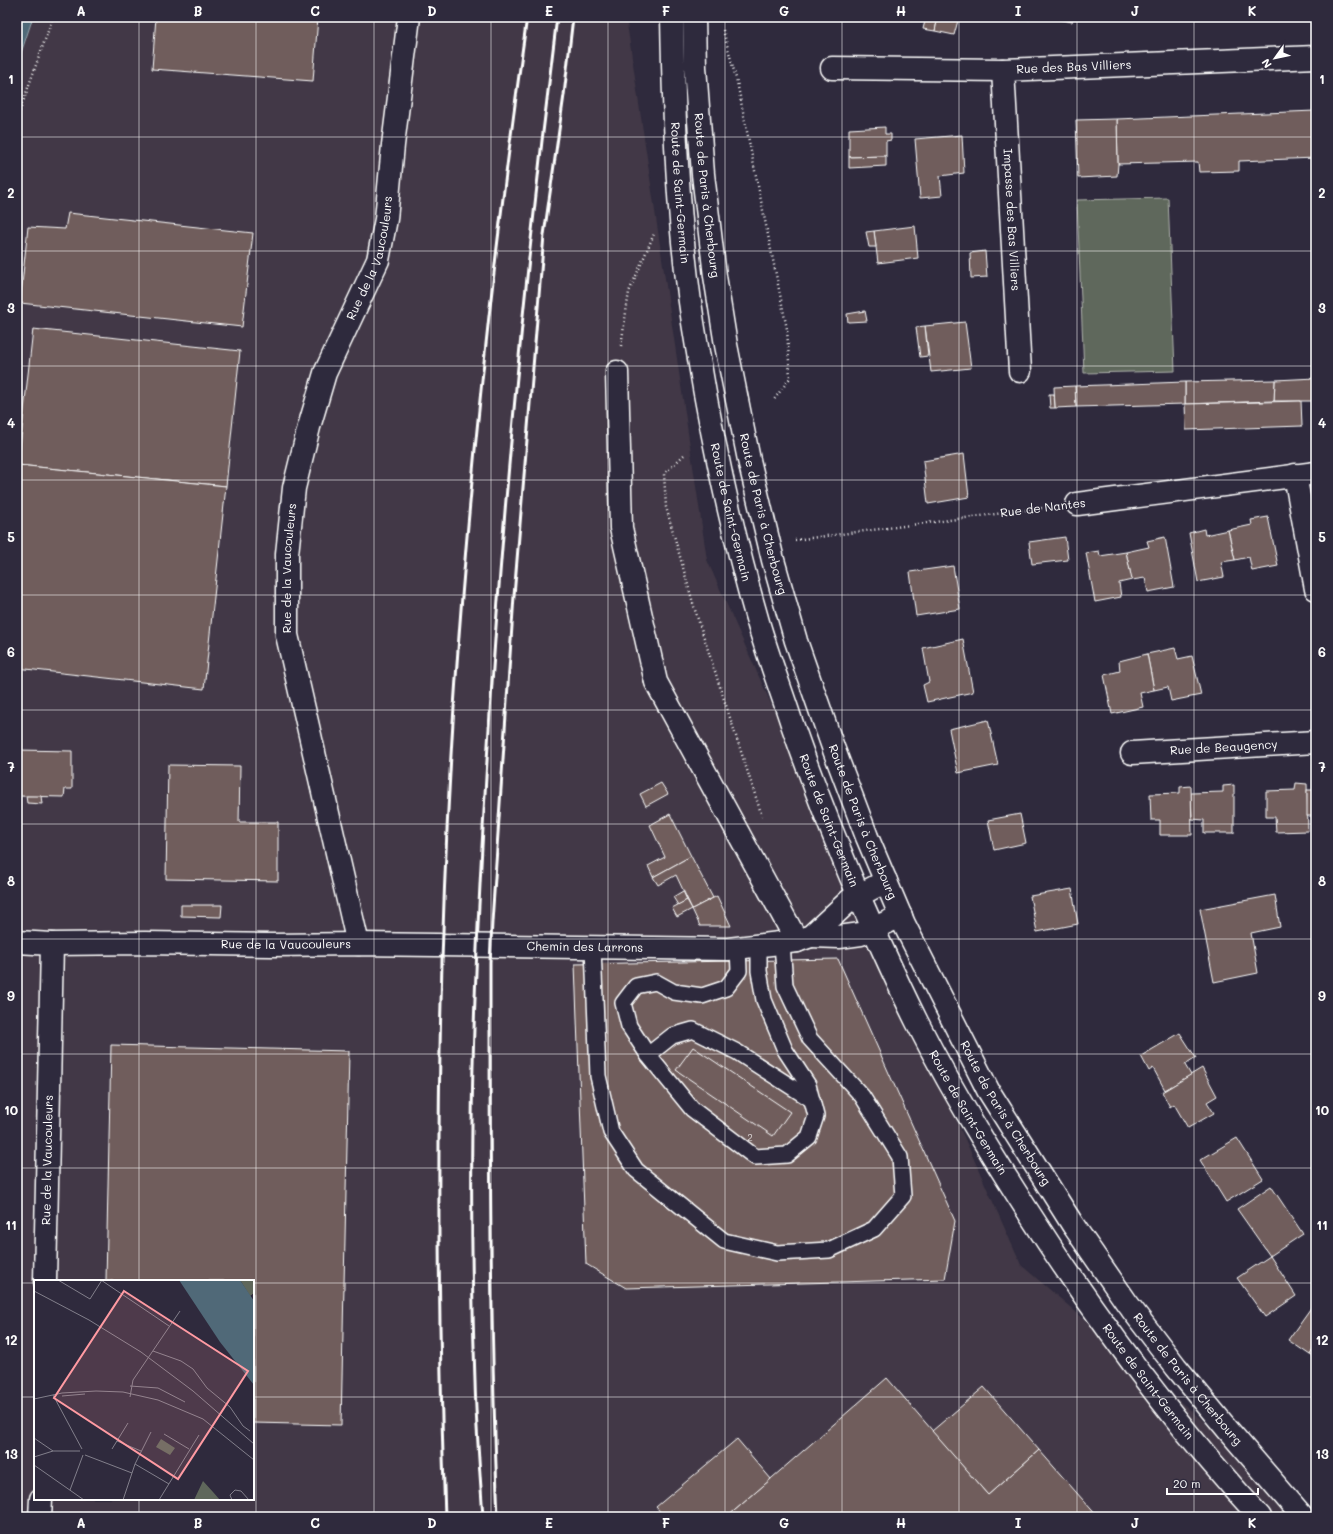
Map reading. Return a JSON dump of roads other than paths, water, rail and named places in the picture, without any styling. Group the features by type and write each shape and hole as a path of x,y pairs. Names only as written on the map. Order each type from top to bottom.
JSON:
{"street":[{"name":"Rue de la Vaucouleurs","path":"17,942 52,944 358,944 287,635 287,554 294,488 309,427 325,373 378,260 386,219 393,145 409,17"},
{"name":"Route de Saint-Germain","path":"672,17 674,126 687,278 696,346 727,498 755,609 780,688 832,834 873,929 921,1029 967,1114 1029,1213 1074,1281 1132,1363 1195,1443 1260,1517"},
{"name":"Route de Paris à Cherbourg","path":"694,17 695,67 703,174 715,276 729,361 749,460 769,543 801,656 867,837 901,916 951,1019 988,1090 1073,1225 1127,1303 1176,1367 1303,1517"},
{"name":"Rue des Bas Villiers","path":"832,68 1003,70 1316,57"},
{"name":"Impasse des Bas Villiers","path":"1003,70 1020,371"},
{"path":"617,372 620,528 656,682 796,940 858,894 886,881"},
{"path":"1305,474 1316,589"},
{"name":"Rue de Nantes","path":"1077,504 1305,474"},
{"name":"Rue de Beaugency","path":"1132,753 1316,742"},
{"name":"Chemin des Larrons","path":"358,944 749,947 796,940 861,934 901,916"},
{"name":"Rue de la Vaucouleurs","path":"45,1280 52,944"},
{"path":"40,1517 41,1500"}],"lane":[{"path":"593,947 598,1076 611,1132 636,1170 724,1241 777,1253 829,1250 874,1229 903,1196 900,1157 862,1096 810,1039 785,986 796,940"},
{"path":"749,947 760,971 764,1000 785,1050 808,1085 816,1116 809,1137 787,1155 756,1157 692,1109 648,1055 629,1026 623,1003 636,986 656,982 674,992 702,996 726,988 739,971 749,947"},
{"path":"648,1055 672,1036 693,1030 737,1052 812,1100"}],"water":[{"path":"17,17 33,17 17,65"}],"railway":[{"path":"445,1517 440,1307 439,1098 444,888 449,783 462,595 477,430 505,182 527,17"},
{"path":"483,1517 476,1398 472,1221 475,994 483,820 499,587 515,397 524,302 557,17"},
{"path":"498,1517 492,1309 490,962 514,596 544,235 564,95 573,17"}]}
